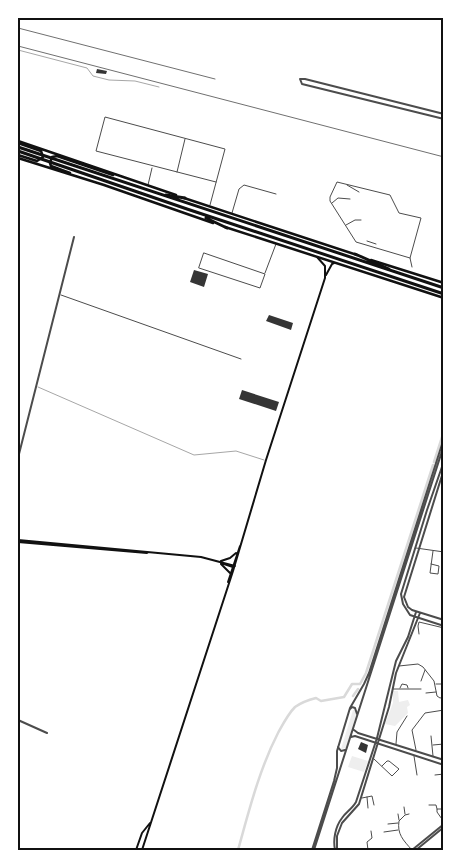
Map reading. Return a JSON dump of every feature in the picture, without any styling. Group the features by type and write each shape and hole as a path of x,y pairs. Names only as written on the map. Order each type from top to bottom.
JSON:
{"highway":[{"path":"18,147 444,288"},
{"path":"18,151 444,294"},
{"path":"152,192 185,198"},
{"path":"187,209 227,228"},
{"path":"355,254 399,274"}],"main road":[{"path":"18,142 41,151 43,154 40,160 37,161 18,156"},
{"path":"18,142 444,283"},
{"path":"18,156 227,228 444,298"},
{"path":"102,184 54,168 50,165 50,160 53,156 56,156 130,179"},
{"path":"317,258 325,266 325,278"},
{"path":"227,588 230,573 241,544 325,278 331,265 334,263"},
{"path":"18,541 201,557 233,566"},
{"path":"142,850 227,588 237,551 241,544"},
{"path":"219,562 230,558 237,551"},
{"path":"219,562 230,573"},
{"path":"136,850 142,834 151,822"}],"street":[{"path":"444,114 305,78 300,80 302,84 444,119"},
{"path":"356,97 357,92"},
{"path":"210,206 225,149 105,117 96,151 216,182"},
{"path":"177,172 185,138"},
{"path":"148,186 153,167"},
{"path":"410,258 356,242 332,204 330,197 337,182 390,195 399,213 421,218 410,258 412,267"},
{"path":"232,214 239,189 244,185 276,194"},
{"path":"346,185 359,192"},
{"path":"332,204 338,198 350,199"},
{"path":"345,225 355,220 361,220"},
{"path":"18,458 74,237"},
{"path":"367,241 376,244"},
{"path":"370,246 371,241"},
{"path":"265,274 204,253 199,268 260,288 276,244"},
{"path":"60,295 241,359"},
{"path":"313,850 334,781 338,747 348,711 368,673 444,438"},
{"path":"313,850 444,445"},
{"path":"443,463 415,547 401,599 407,612 414,617 444,627"},
{"path":"444,469 404,597 408,608 444,620"},
{"path":"415,547 444,552"},
{"path":"431,564 439,566 438,574 430,573 431,564 433,550"},
{"path":"336,850 334,843 337,828 342,818 353,808 356,802 377,738 396,661 408,637 416,612"},
{"path":"336,850 337,836 342,823 357,808 361,798 379,744 398,666 420,612"},
{"path":"419,634 419,622 444,627"},
{"path":"398,666 418,664 435,684 437,696 440,698 444,697"},
{"path":"421,681 425,670"},
{"path":"399,689 402,684 407,685 408,688"},
{"path":"435,684 444,684"},
{"path":"392,689 421,689"},
{"path":"426,693 436,692"},
{"path":"385,706 389,708"},
{"path":"348,711 355,708 357,716"},
{"path":"416,751 412,730 425,713 444,710"},
{"path":"396,744 397,732 407,716"},
{"path":"18,720 47,733"},
{"path":"432,745 444,743 442,728"},
{"path":"353,729 358,733 444,760"},
{"path":"350,737 355,736 444,765"},
{"path":"431,736 433,757"},
{"path":"338,747 342,751 347,747"},
{"path":"414,755 417,775"},
{"path":"374,759 392,776 398,770 387,761 382,766"},
{"path":"435,775 444,774"},
{"path":"361,798 372,796 374,805"},
{"path":"367,797 368,808"},
{"path":"398,814 399,830 402,839 414,850 444,824 438,816 436,805 429,805"},
{"path":"404,807 405,815"},
{"path":"437,809 444,809"},
{"path":"388,824 399,822 405,815 409,814"},
{"path":"384,832 399,830"},
{"path":"368,850 367,842 372,838 371,831"}],"lane":[{"path":"18,50 87,68 93,76 112,80 135,81 158,87"},
{"path":"37,386 194,455 236,451 266,460"}],"shaded area":[{"path":"393,691 398,691 399,702 408,700 410,705 407,707 408,713 395,726 385,724 393,703"},
{"path":"353,710 355,710 356,715 346,748 341,749"},
{"path":"352,756 368,761 364,772 348,767"}],"building":[{"path":"97,69 107,71 106,74 96,73"},
{"path":"194,270 208,274 204,287 190,282"},
{"path":"269,315 293,323 291,330 266,321"},
{"path":"242,390 279,402 276,411 239,399"},
{"path":"361,742 368,745 366,753 358,749"}],"waterway":[{"path":"434,462 444,431"},
{"path":"238,850 265,761 290,713 303,702 316,698 321,701 344,697 352,684 360,684 366,673 433,465"},
{"path":"353,696 358,689"}],"railway":[{"path":"18,28 215,79"},
{"path":"18,46 444,157"}]}
